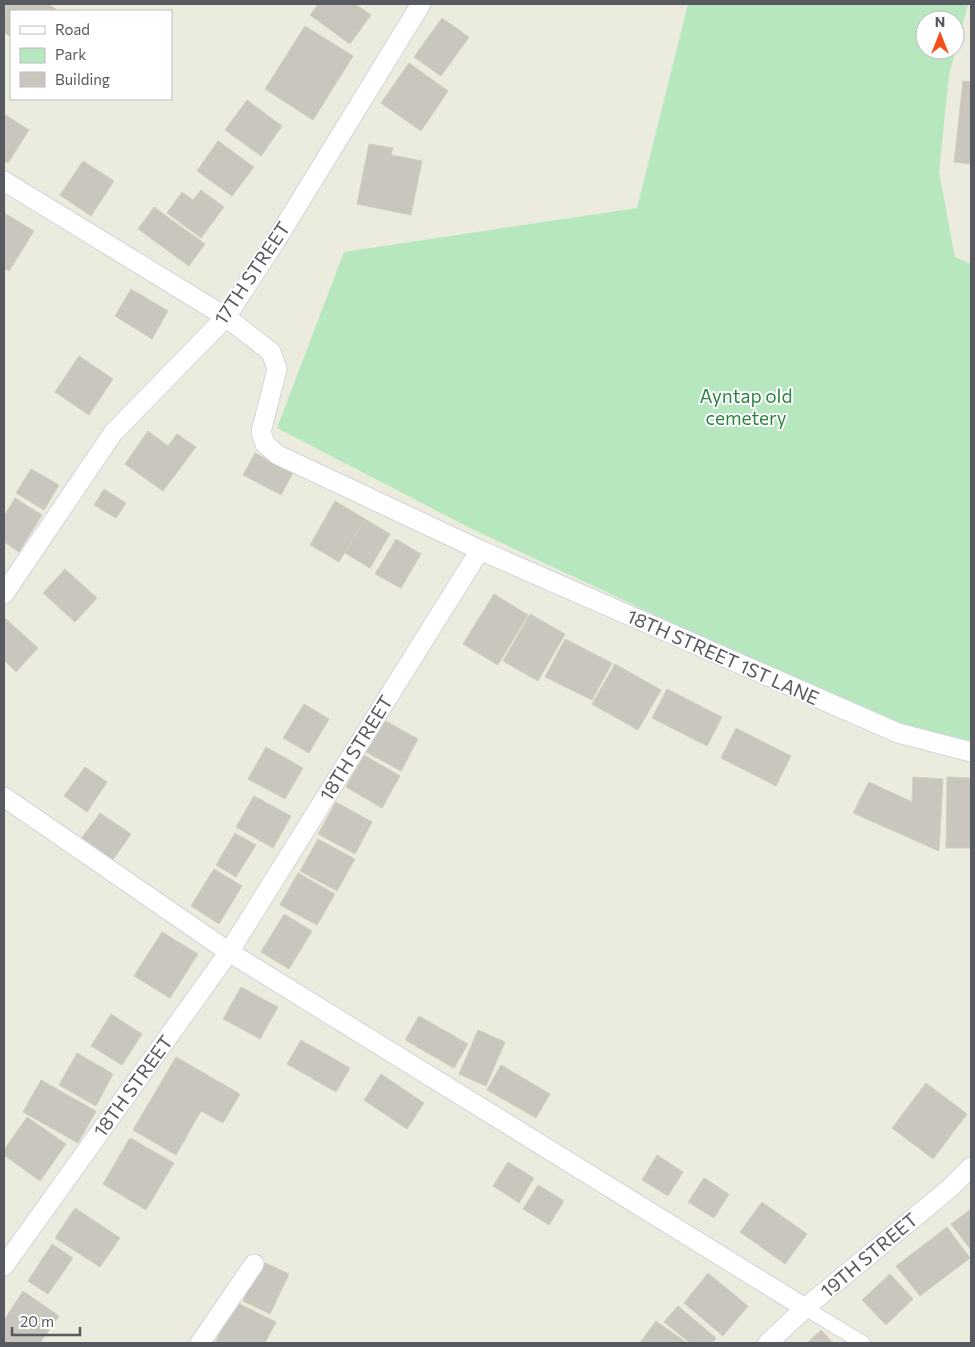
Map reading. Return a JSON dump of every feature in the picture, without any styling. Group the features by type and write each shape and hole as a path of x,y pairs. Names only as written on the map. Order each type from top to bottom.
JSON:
{"street":[{"name":"17TH STREET","path":"4,594 113,434 226,317 275,242 421,4"},
{"path":"4,181 226,317 271,352 277,369 261,432 264,444 278,455 480,550"},
{"name":"18TH STREET 1ST LANE","path":"480,550 898,733 971,752"},
{"name":"18TH STREET","path":"4,1266 229,952 480,550"},
{"path":"4,797 229,952 863,1343"},
{"name":"19TH STREET","path":"768,1343 805,1308 950,1188 971,1167"},
{"path":"200,1343 254,1264"}],"green space":[{"name":"Ayntap old cemetery","path":"688,4 968,4 965,15 965,10 915,10 915,60 953,60 949,75 939,172 955,257 971,264 971,741 889,722 790,678 474,530 277,428 344,252 637,208"}],"building":[{"path":"6,4 47,4 56,9 10,10 10,36 4,32"},
{"path":"318,4 355,4 371,15 350,44 310,15"},
{"path":"442,18 469,37 441,76 414,57"},
{"path":"305,26 353,56 313,120 265,89"},
{"path":"409,63 448,91 421,131 381,103"},
{"path":"963,81 971,82 971,164 954,162"},
{"path":"247,100 282,126 261,156 225,130"},
{"path":"4,114 29,130 8,163 4,160"},
{"path":"218,141 254,167 232,196 197,171"},
{"path":"369,144 393,148 391,155 422,161 411,215 357,204"},
{"path":"83,161 114,181 91,216 60,195"},
{"path":"201,190 224,207 201,238 167,213 182,192 193,200"},
{"path":"154,207 205,244 189,266 138,229"},
{"path":"4,213 34,231 9,271 4,268"},
{"path":"131,289 168,311 152,339 115,316"},
{"path":"79,356 113,379 89,415 55,392"},
{"path":"148,431 168,446 177,434 196,447 163,491 125,464"},
{"path":"255,453 293,473 281,495 243,475"},
{"path":"31,469 59,485 44,510 16,493"},
{"path":"104,489 126,503 116,518 94,505"},
{"path":"15,498 42,515 19,552 4,542 4,516"},
{"path":"335,501 365,519 339,562 310,545"},
{"path":"365,519 390,534 370,568 345,553"},
{"path":"396,539 421,554 401,588 375,574"},
{"path":"65,569 97,598 75,622 43,593"},
{"path":"494,594 528,615 498,665 463,644"},
{"path":"530,614 565,634 538,681 503,661"},
{"path":"6,619 38,648 16,672 4,660 4,621"},
{"path":"565,639 612,663 592,700 545,677"},
{"path":"615,664 661,690 638,730 592,704"},
{"path":"667,689 722,717 707,746 652,718"},
{"path":"304,704 329,719 309,753 283,738"},
{"path":"382,719 418,739 401,771 364,751"},
{"path":"736,728 791,756 776,786 721,758"},
{"path":"266,747 303,768 285,799 248,779"},
{"path":"364,755 400,776 382,808 346,787"},
{"path":"85,767 107,782 87,812 64,796"},
{"path":"913,777 943,779 939,851 853,813 869,782 912,802"},
{"path":"947,777 971,778 971,848 946,848"},
{"path":"254,796 291,816 273,848 236,827"},
{"path":"336,802 372,822 355,854 318,834"},
{"path":"100,813 131,834 112,861 81,839"},
{"path":"235,833 256,845 236,877 216,865"},
{"path":"318,839 355,859 337,891 300,871"},
{"path":"214,869 242,886 219,924 191,906"},
{"path":"298,873 335,894 317,925 280,905"},
{"path":"284,914 312,931 289,969 261,952"},
{"path":"162,932 198,954 170,998 134,976"},
{"path":"241,987 278,1007 260,1039 223,1019"},
{"path":"111,1014 142,1034 122,1065 91,1046"},
{"path":"419,1016 468,1044 454,1068 405,1040"},
{"path":"478,1030 505,1042 486,1086 459,1074"},
{"path":"301,1040 350,1068 336,1092 287,1064"},
{"path":"77,1053 113,1074 96,1106 59,1085"},
{"path":"176,1057 240,1094 223,1123 201,1111 176,1155 133,1130"},
{"path":"501,1065 550,1094 536,1118 487,1090"},
{"path":"381,1074 424,1103 407,1129 364,1100"},
{"path":"41,1080 96,1111 78,1143 23,1112"},
{"path":"926,1083 967,1114 933,1159 892,1128"},
{"path":"27,1117 66,1144 40,1181 4,1155 4,1150"},
{"path":"130,1138 174,1163 146,1210 103,1184"},
{"path":"657,1155 683,1172 668,1196 642,1180"},
{"path":"508,1162 534,1178 519,1203 493,1186"},
{"path":"704,1178 729,1194 714,1218 688,1202"},
{"path":"538,1185 564,1201 549,1225 523,1209"},
{"path":"762,1202 807,1234 785,1264 740,1232"},
{"path":"75,1208 120,1238 100,1267 55,1238"},
{"path":"971,1209 971,1250 951,1224"},
{"path":"947,1227 970,1258 920,1296 896,1266"},
{"path":"52,1244 73,1258 48,1294 28,1281"},
{"path":"261,1261 289,1274 270,1314 243,1301"},
{"path":"708,1273 748,1306 723,1336 684,1303"},
{"path":"890,1274 913,1299 886,1325 862,1300"},
{"path":"23,1291 59,1316 40,1343 4,1343 4,1320"},
{"path":"236,1302 276,1322 265,1343 215,1343"},
{"path":"678,1306 716,1338 712,1343 690,1343 664,1322"},
{"path":"656,1321 687,1343 640,1343"},
{"path":"821,1330 833,1343 807,1343"}]}
